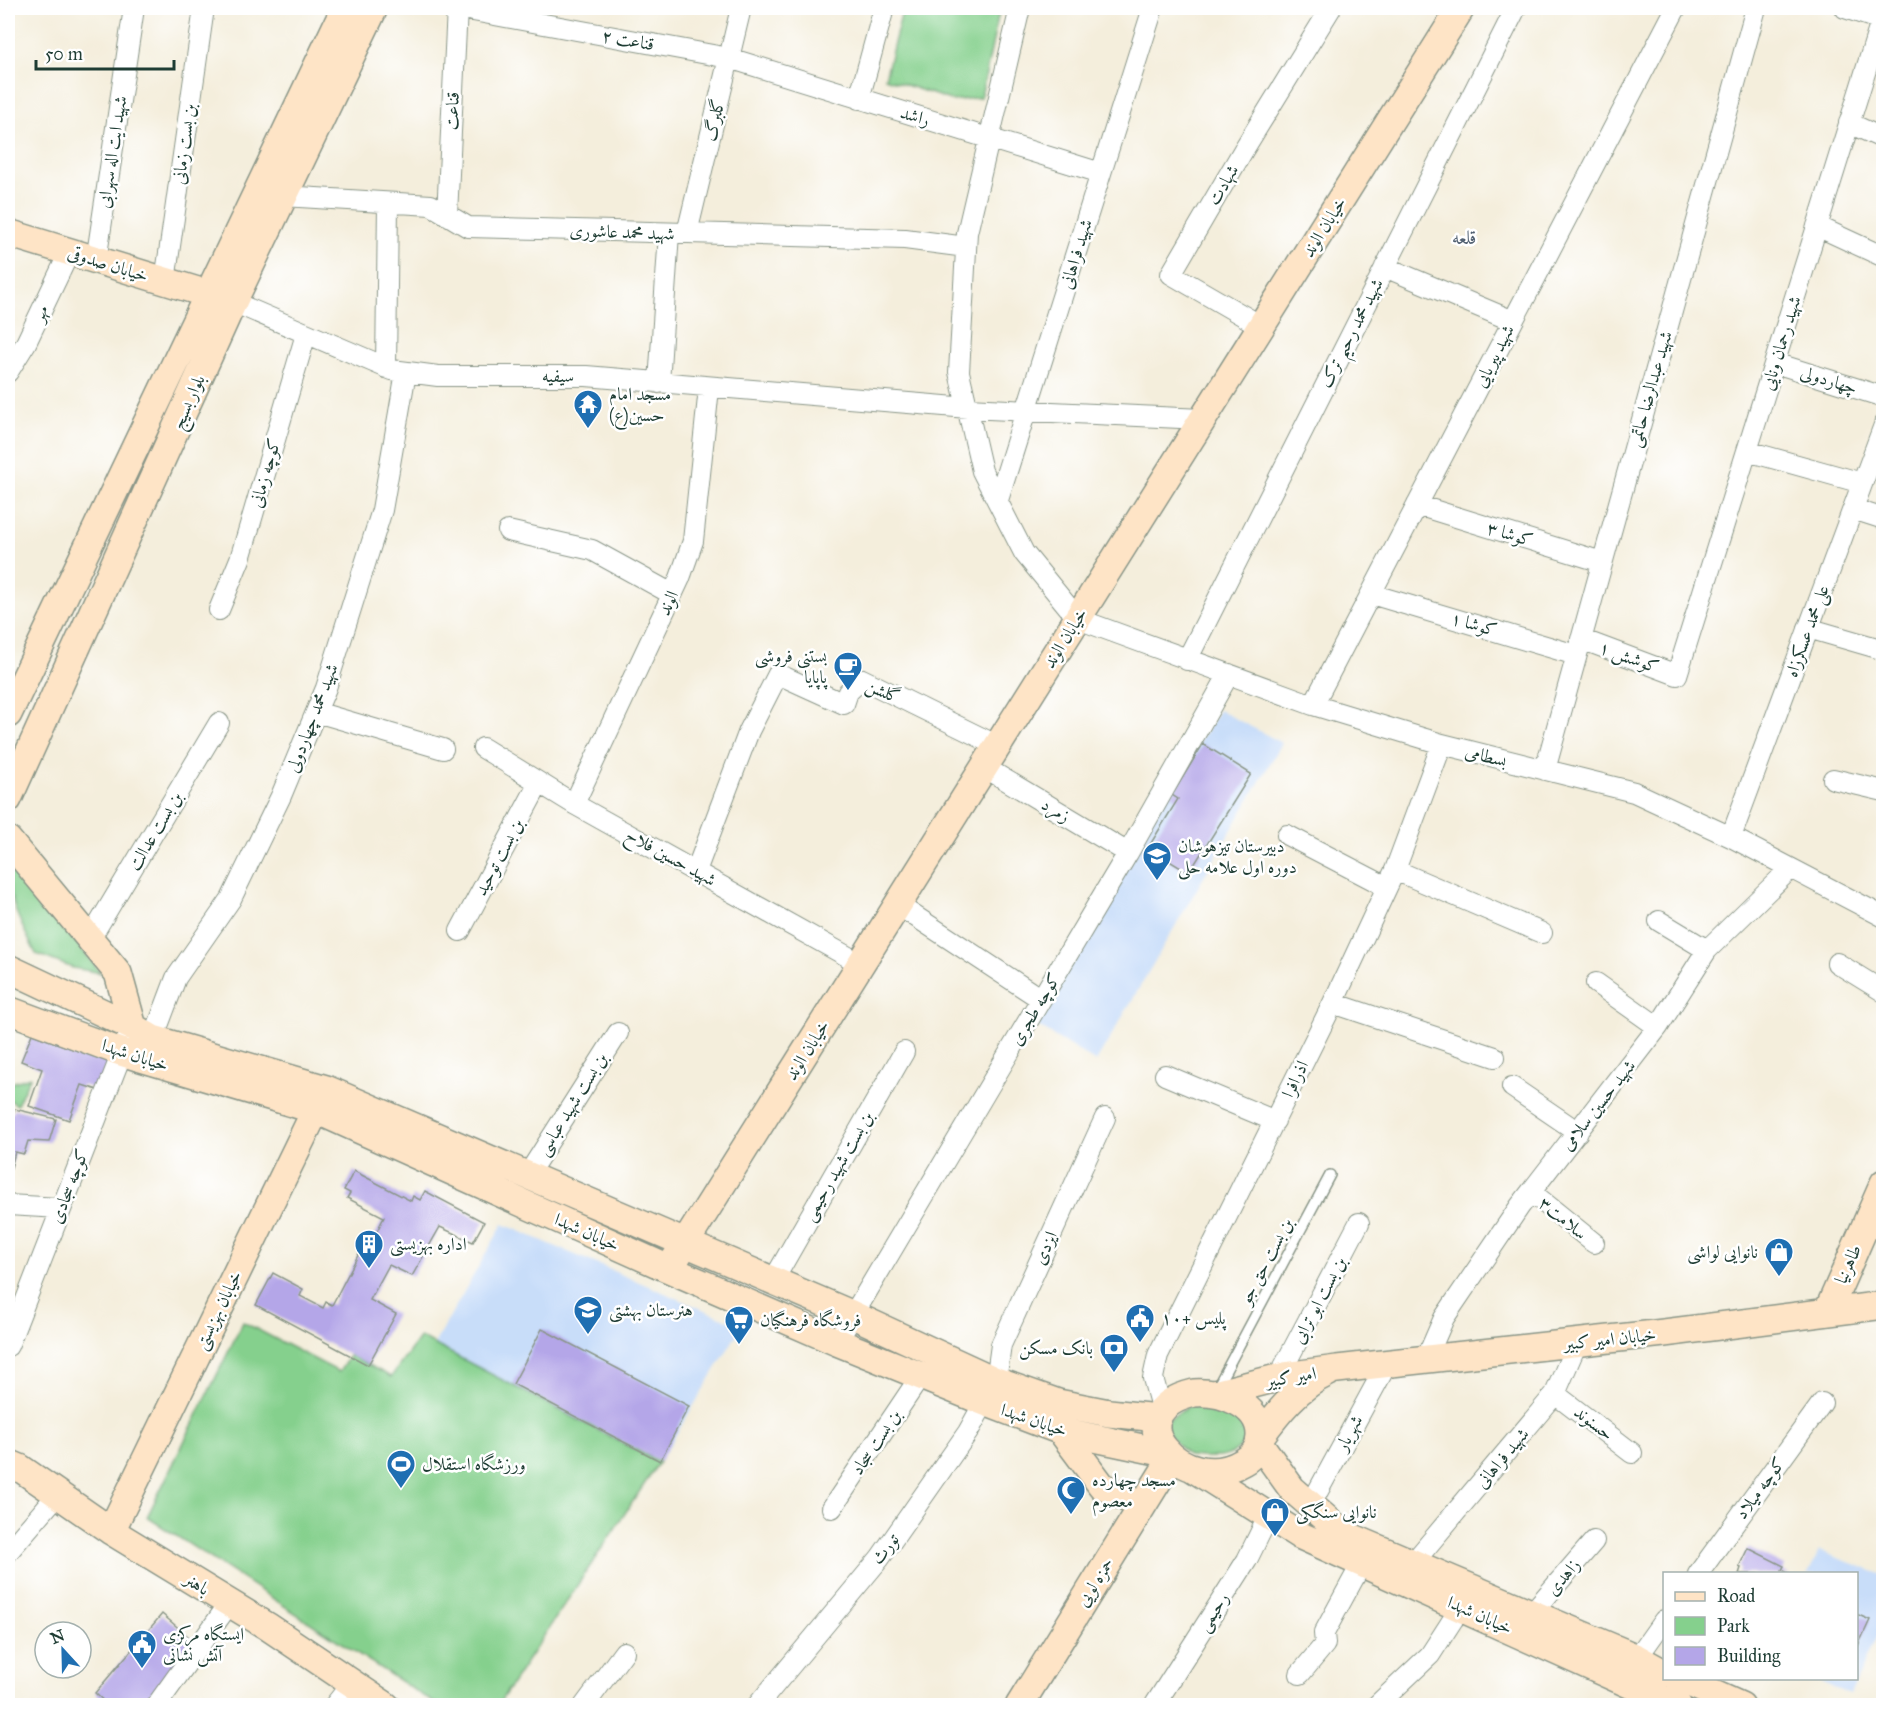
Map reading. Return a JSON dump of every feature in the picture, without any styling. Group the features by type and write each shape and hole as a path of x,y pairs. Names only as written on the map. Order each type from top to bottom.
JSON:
{"main road":[{"name":"بلوار بسیج","path":"8,799 344,8"},
{"name":"بلوار بسیج","path":"8,714 220,298 283,196 374,8"},
{"name":"خیابان الوند","path":"669,1269 1461,8"},
{"name":"خیابان صدوقی","path":"8,233 220,298"},
{"path":"8,840 117,973 143,1033"},
{"name":"خیابان شهدا","path":"8,968 143,1033 527,1176 851,1314 1061,1431 1176,1459 1299,1535 1669,1697 1741,1706"},
{"name":"خیابان شهدا","path":"8,1010 121,1052 321,1099 669,1269 920,1377 1109,1413 1160,1414"},
{"name":"خیابان بهزیستی","path":"111,1531 321,1099"},
{"name":"طاهرنیا","path":"1828,1311 1884,1183"},
{"name":"خیابان امیر کبیر","path":"1337,1369 1427,1357 1576,1343 1884,1305"},
{"name":"امیر کبیر","path":"1214,1394 1278,1378 1337,1369"},
{"name":"امیر کبیر","path":"1259,1440 1289,1401 1320,1376 1337,1369"},
{"path":"1214,1394 1232,1399 1243,1406 1257,1424 1259,1440 1254,1454 1234,1467 1215,1470 1176,1459 1157,1439 1160,1414 1171,1402 1186,1395 1214,1394"},
{"path":"1061,1431 1102,1486 1142,1506"},
{"name":"خیابان شهدا","path":"1259,1440 1281,1476 1344,1534 1637,1658 1663,1672"},
{"name":"حمزه لویی","path":"1019,1706 1142,1506 1176,1459"},
{"name":"باهنر","path":"8,1463 20,1468 111,1531 353,1682 386,1706"}],"street":[{"name":"شهید ایت اله سهرابی","path":"96,261 134,8"},
{"name":"بن بست زمانی","path":"165,281 204,8"},
{"name":"قناعت ۲","path":"457,8 729,58"},
{"name":"قناعت","path":"447,215 457,8"},
{"name":"گلبرگ","path":"659,383 678,233 729,58 741,8"},
{"path":"859,99 884,8"},
{"path":"1020,8 966,247 959,372 982,471 1024,553 1078,619"},
{"name":"شهید فراهانی","path":"998,500 1153,8"},
{"name":"شهادت","path":"1262,326 1171,274 1244,149 1331,8"},
{"name":"شهید محمد رحیم ترک","path":"1187,660 1515,8"},
{"name":"شهید پیریایی","path":"1313,705 1676,8"},
{"name":"شهید عبدالرضا حاتمی","path":"1545,770 1756,8"},
{"path":"1845,8 1882,16"},
{"name":"شهید رحمان ونایی","path":"1677,675 1849,123 1879,42 1882,16"},
{"name":"راشد","path":"729,58 1101,173"},
{"path":"1849,123 1884,139"},
{"name":"شهید محمد عاشوری","path":"283,196 431,205 468,227 906,239 966,247"},
{"path":"386,368 388,204"},
{"path":"1817,225 1884,257"},
{"name":"مهر","path":"8,372 26,343 69,253"},
{"path":"1384,267 1513,321"},
{"name":"سیفیه","path":"220,298 386,368 438,376 586,376 968,408 1202,419"},
{"name":"کوچه زمانی","path":"219,610 240,559 306,334"},
{"name":"چهاردولی","path":"1774,363 1884,397"},
{"name":"شهید محمد چهاردولی","path":"143,1033 176,978 231,899 281,796 326,688 382,510 406,372"},
{"name":"الوند","path":"574,804 672,594 693,541 709,387"},
{"name":"علی محمد عسکرزاه","path":"1731,837 1884,425"},
{"path":"1747,451 1862,483"},
{"name":"کوشا ۳","path":"1417,505 1602,562"},
{"path":"1853,509 1884,519"},
{"path":"508,531 592,550 672,594"},
{"name":"کوشا ۱","path":"1371,594 1579,647"},
{"name":"بسطامی","path":"1078,619 1313,705 1442,744 1634,792 1731,837 1884,917"},
{"path":"1808,628 1884,650"},
{"name":"کوشش ۱","path":"1579,647 1677,675"},
{"name":"گلشن","path":"696,871 749,731 778,674 844,704 848,692 862,679 991,757"},
{"name":"کوچه طجری","path":"837,1342 851,1314 1128,853 1229,674"},
{"path":"316,712 443,749"},
{"name":"بن بست عدالت","path":"90,939 219,723"},
{"name":"اذرافرا","path":"1160,1414 1153,1378 1158,1355 1333,1003 1391,879 1442,744"},
{"name":"شهید حسین فلاح","path":"483,748 574,804 861,964"},
{"name":"زمرد","path":"991,757 1128,853"},
{"path":"1833,779 1884,791"},
{"name":"بن بست توحید","path":"460,931 539,783"},
{"path":"1287,835 1391,879 1542,933"},
{"name":"شهید حسین سلامی","path":"1427,1357 1444,1318 1531,1192 1658,1027 1707,950 1790,869"},
{"path":"898,905 1041,999"},
{"path":"1659,921 1707,950"},
{"path":"1837,963 1884,992"},
{"path":"1596,983 1658,1027"},
{"path":"1333,1003 1495,1057"},
{"name":"کوچه سجادی","path":"8,1346 121,1052 143,1033"},
{"name":"بن بست شهید عباسی","path":"527,1176 618,1033"},
{"name":"بن بست شهید رحیمی","path":"773,1281 904,1052"},
{"path":"1165,1075 1275,1121"},
{"path":"1512,1087 1578,1132"},
{"name":"ایزدی","path":"990,1391 1001,1345 1105,1118"},
{"name":"سلامت۳","path":"1531,1192 1594,1243"},
{"path":"8,1205 60,1208"},
{"name":"بن بست ابو ترابی","path":"1278,1378 1359,1222"},
{"name":"شهید فراهانی","path":"1413,1563 1555,1394 1576,1343"},
{"name":"شهریار","path":"1311,1504 1388,1362"},
{"name":"بن بست سجاد","path":"832,1508 920,1377"},
{"name":"تورث","path":"757,1706 879,1558 968,1432 990,1391"},
{"name":"حسنوند","path":"1555,1394 1632,1453"},
{"name":"کوچه میلاد","path":"1699,1572 1822,1403"},
{"path":"8,1552 58,1494"},
{"name":"رحیمی","path":"1154,1706 1247,1560 1268,1517"},
{"name":"زاهدی","path":"1531,1614 1594,1541"},
{"path":"1300,1674 1325,1644 1324,1633 1362,1563"},
{"path":"156,1706 229,1604"},
{"path":"1376,1706 1430,1654 1461,1607"},
{"path":"1637,1658 1663,1623"},
{"path":"584,1706 624,1652"},
{"path":"334,1706 353,1682"}],"lane":[{"name":"بن بست حق جو","path":"1214,1394 1330,1175"}],"shaded area":[{"name":"دبیرستان تیزهوشان دوره اول علامه حلی","path":"1219,710 1282,743 1096,1062 1028,1020"},
{"name":"هنرستان بهشتی","path":"503,1224 742,1326 660,1461 434,1344"},
{"path":"1819,1551 1883,1575 1883,1623 1858,1678 1858,1572 1809,1572"},
{"path":"1816,1680 1857,1680 1850,1695"}],"green space":[{"path":"903,8 1000,8 981,97 953,101 885,78"},
{"path":"8,865 15,866 101,973 73,968 36,954 20,922 13,901"},
{"path":"30,1077 17,1105 8,1099 8,1084"},
{"name":"ورزشگاه استقلال","path":"243,1322 339,1372 350,1355 391,1377 420,1337 659,1462 498,1705 437,1705 147,1517"},
{"path":"1191,1405 1218,1408 1234,1414 1240,1420 1247,1436 1243,1444 1237,1450 1222,1457 1188,1456 1165,1431 1167,1420"}],"building":[{"path":"1203,744 1251,774 1189,873 1148,848 1178,799 1172,795"},
{"path":"32,1034 109,1062 98,1090 82,1085 69,1120 29,1106 42,1069 21,1061"},
{"path":"15,1109 56,1119 49,1142 28,1141 24,1154 15,1152 11,1168 8,1168 8,1112 13,1113"},
{"name":"اداره بهزیستی","path":"354,1171 411,1201 413,1196 420,1200 425,1191 484,1222 473,1242 440,1227 412,1276 389,1265 370,1300 396,1314 368,1365 256,1305 273,1273 303,1289 300,1296 323,1308 326,1302 332,1305 365,1242 370,1245 384,1217 347,1198 350,1193 344,1190"},
{"path":"542,1329 689,1406 660,1461 513,1384"},
{"path":"1748,1548 1784,1566 1782,1570 1786,1572 1740,1572 1741,1568 1739,1567"},
{"path":"162,1614 196,1643 144,1706 109,1706 95,1693"},
{"path":"1858,1615 1870,1620 1858,1646"}],"place":[{"name":"مسجد امام حسین(ع)","path":"588,430"},
{"name":"بستنی فروشی پاپایا","path":"848,692"},
{"name":"دبیرستان تیزهوشان دوره اول علامه حلی","path":"1157,882"},
{"name":"اداره بهزیستی","path":"369,1270"},
{"name":"نانوایی لواشی","path":"1779,1278"},
{"name":"هنرستان بهشتی","path":"588,1336"},
{"name":"پلیس +۱۰","path":"1140,1344"},
{"name":"فروشگاه فرهنگیان","path":"739,1346"},
{"name":"بانک مسکن","path":"1114,1374"},
{"name":"ورزشگاه استقلال","path":"401,1490"},
{"name":"مسجد چهارده معصوم","path":"1071,1516"},
{"name":"نانوایی سنگکی","path":"1275,1538"},
{"name":"ایستگاه مرکزی آتش نشانی","path":"142,1670"}],"district":[{"name":"قلعه","path":"1464,237"}]}
